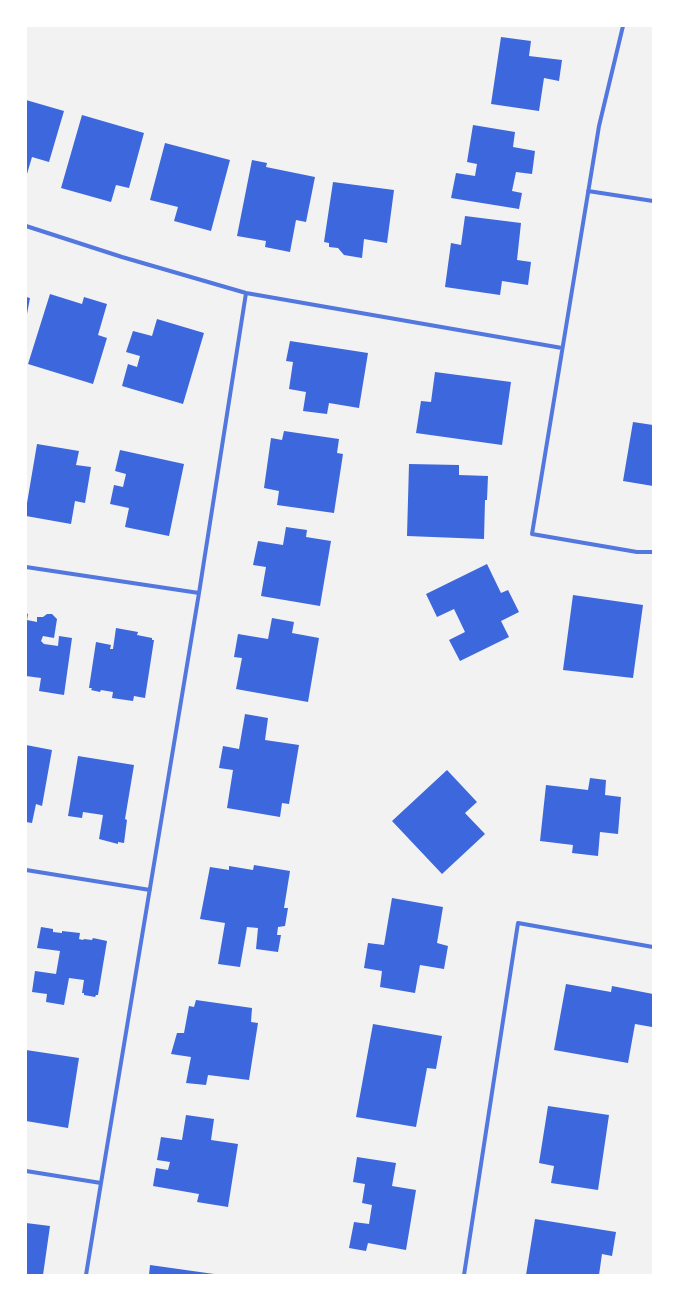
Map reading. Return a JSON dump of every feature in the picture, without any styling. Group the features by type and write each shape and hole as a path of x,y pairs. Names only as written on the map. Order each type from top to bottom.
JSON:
{"street":[{"path":"623,26 599,126 532,534 637,552 653,552"},
{"path":"588,191 653,201"},
{"path":"26,226 122,257 246,293 562,348"},
{"path":"86,1275 199,593 246,293"},
{"path":"26,567 199,593"},
{"path":"26,870 150,890"},
{"path":"464,1275 518,923 653,948"},
{"path":"26,1171 101,1182"}],"building":[{"path":"501,37 531,41 529,56 562,60 559,81 544,78 539,111 491,104"},
{"path":"26,100 64,111 49,162 32,157 27,174 26,174"},
{"path":"82,115 144,133 129,188 116,185 111,202 61,188"},
{"path":"473,125 515,132 513,147 535,151 532,174 516,172 512,191 522,193 519,209 451,198 456,173 475,176 477,164 467,162"},
{"path":"165,143 230,160 211,231 174,221 178,207 150,200"},
{"path":"252,160 267,163 266,167 315,177 306,222 296,220 290,252 265,247 266,241 237,236"},
{"path":"333,182 394,190 387,243 364,239 362,258 344,255 338,248 329,247 329,243 324,242"},
{"path":"465,216 521,223 517,260 531,262 528,285 502,281 500,295 445,287 451,243 461,245"},
{"path":"50,294 82,304 84,297 107,304 98,335 107,338 93,384 28,364"},
{"path":"26,297 30,298 27,314 26,314"},
{"path":"157,319 204,333 183,404 122,386 128,364 137,367 140,356 126,352 133,331 152,336"},
{"path":"290,341 368,353 359,408 329,403 327,414 303,411 306,392 289,389 293,362 286,361"},
{"path":"435,372 511,382 502,445 416,433 421,401 431,402"},
{"path":"633,422 653,425 653,486 623,481"},
{"path":"284,431 339,439 337,453 343,454 334,513 277,505 279,491 264,488 271,438 282,440"},
{"path":"37,444 79,451 76,465 91,467 85,503 75,501 71,524 26,516"},
{"path":"120,450 184,464 169,536 125,527 129,508 110,504 114,485 123,487 126,474 115,471"},
{"path":"409,464 459,465 459,475 488,476 487,500 485,500 484,539 407,536"},
{"path":"286,527 307,530 306,537 331,541 320,606 261,596 266,567 253,565 258,541 283,545"},
{"path":"487,564 501,593 508,590 519,612 501,621 509,637 460,661 449,640 465,632 454,609 437,617 426,594"},
{"path":"573,595 643,605 633,678 563,670"},
{"path":"26,613 28,614 27,620 37,622 37,617 43,617 47,614 52,614 57,619 54,638 43,636 41,641 44,644 58,646 59,636 72,638 64,695 39,691 41,678 26,676"},
{"path":"272,618 294,622 292,633 319,638 308,702 236,689 242,658 234,657 238,634 268,639"},
{"path":"116,628 138,632 137,635 152,638 152,640 154,640 145,698 134,696 133,701 112,698 113,692 101,690 100,692 89,688 96,642 111,645 110,649 113,649"},
{"path":"245,714 268,718 265,740 299,745 289,804 282,803 280,817 227,808 233,770 219,768 223,746 239,749"},
{"path":"26,745 52,750 42,806 36,804 32,823 26,822"},
{"path":"78,756 134,765 125,819 127,820 124,843 118,842 118,844 99,839 103,815 83,812 82,818 68,816"},
{"path":"447,770 477,802 465,813 485,834 442,874 392,821"},
{"path":"590,778 606,780 605,795 621,797 618,834 600,832 598,856 572,853 573,845 540,841 546,785 588,790"},
{"path":"254,865 290,871 284,908 288,908 285,926 278,927 277,935 281,935 278,952 256,949 258,928 247,927 240,967 218,964 225,923 200,919 210,867 229,870 229,866 253,870"},
{"path":"392,898 443,907 437,943 448,946 444,969 420,965 415,993 380,987 382,971 364,968 368,943 384,945"},
{"path":"41,927 53,929 53,932 62,933 62,931 80,933 79,939 83,940 92,940 93,938 107,941 98,995 95,997 84,995 84,993 82,993 84,980 69,978 64,1005 46,1002 47,994 32,992 35,971 56,974 60,951 37,948"},
{"path":"566,984 611,992 612,986 653,994 652,1027 635,1024 628,1063 554,1050"},
{"path":"196,1000 252,1008 251,1022 258,1023 249,1080 208,1075 206,1085 186,1083 191,1057 171,1054 177,1033 184,1033 189,1006 194,1007"},
{"path":"373,1024 442,1036 436,1069 427,1068 416,1127 356,1117"},
{"path":"26,1050 79,1058 68,1128 26,1121"},
{"path":"548,1106 609,1115 598,1190 551,1183 554,1166 539,1163"},
{"path":"186,1115 214,1119 211,1140 238,1144 228,1207 197,1202 199,1194 153,1186 156,1168 168,1170 170,1162 157,1160 161,1137 182,1140"},
{"path":"357,1157 396,1163 392,1186 416,1190 406,1250 368,1243 366,1251 349,1248 354,1222 369,1224 372,1205 362,1203 365,1184 353,1182"},
{"path":"535,1219 616,1232 612,1256 602,1254 599,1275 526,1275"},
{"path":"26,1223 50,1226 43,1275 26,1275"},
{"path":"150,1265 214,1274 214,1275 149,1275"}]}
